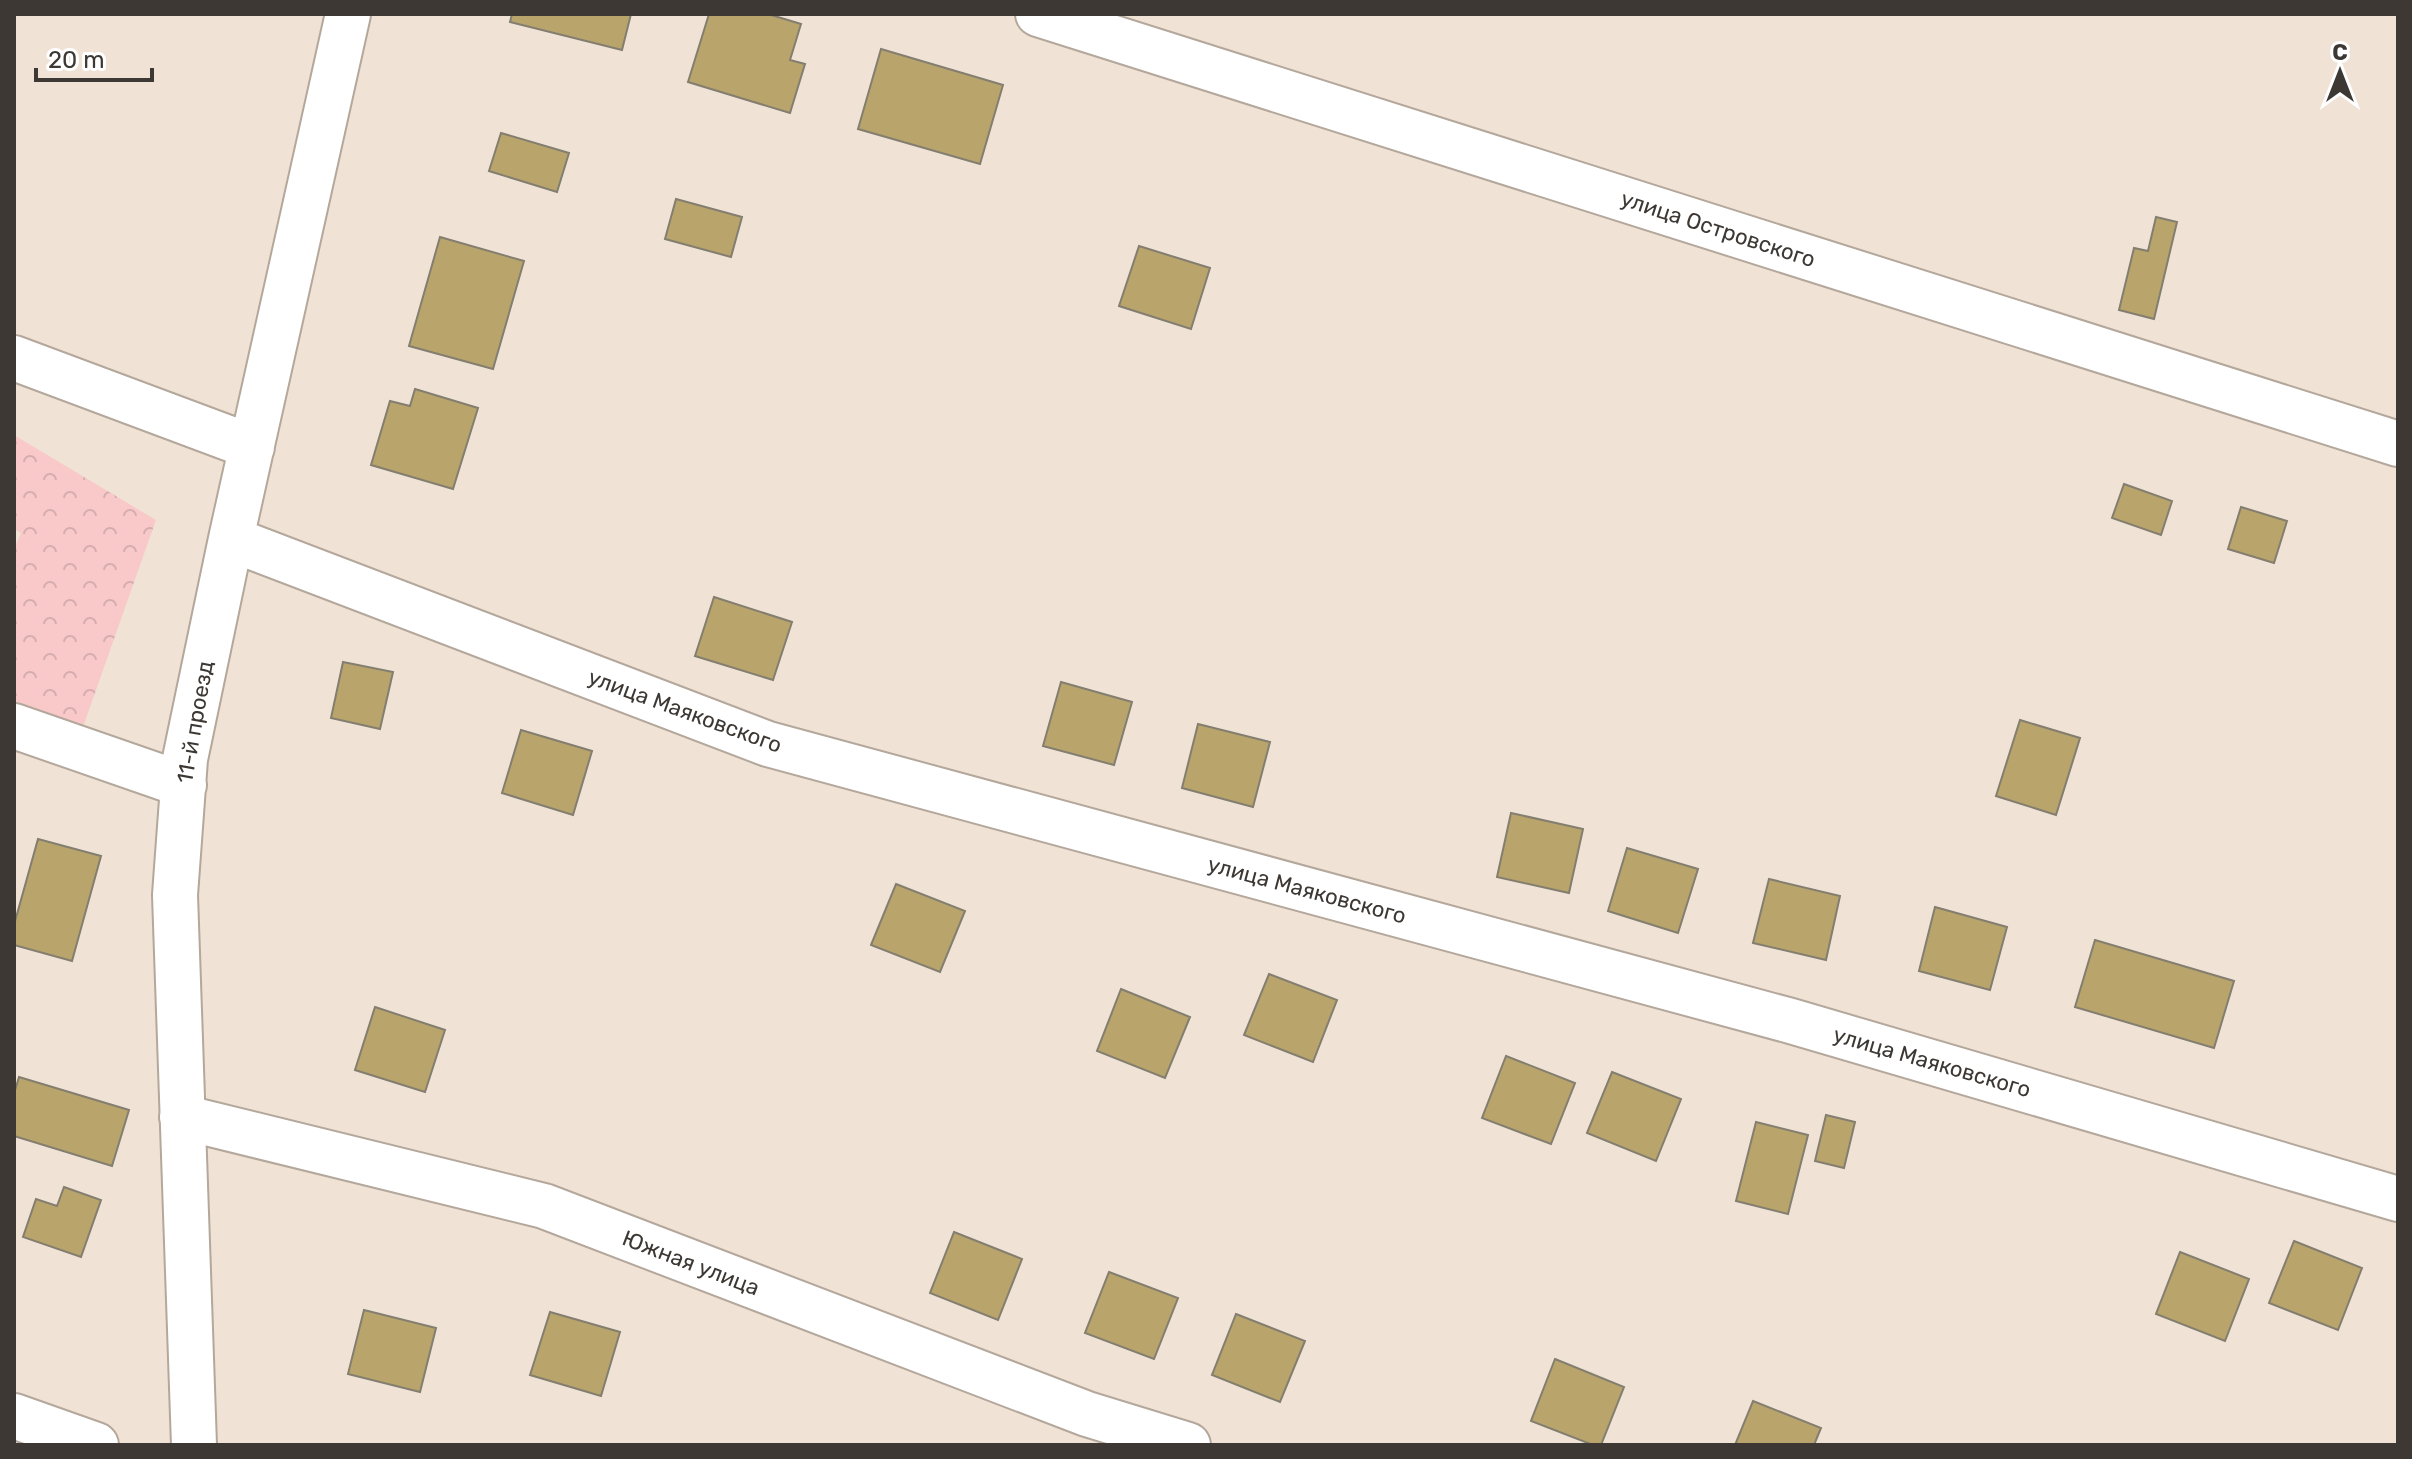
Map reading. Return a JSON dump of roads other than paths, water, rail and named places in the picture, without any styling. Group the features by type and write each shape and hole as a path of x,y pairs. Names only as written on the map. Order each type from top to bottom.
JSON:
{"street":[{"name":"11-й проезд","path":"194,1445 175,895 185,759 348,14"},
{"name":"улица Островского","path":"1038,14 2398,444"},
{"path":"14,358 252,447"},
{"name":"улица Маяковского","path":"231,539 768,744 1791,1021 2398,1199"},
{"path":"14,726 184,785"},
{"name":"Южная улица","path":"182,1117 544,1206 1087,1414 1188,1445"},
{"path":"14,1416 96,1445"}]}
